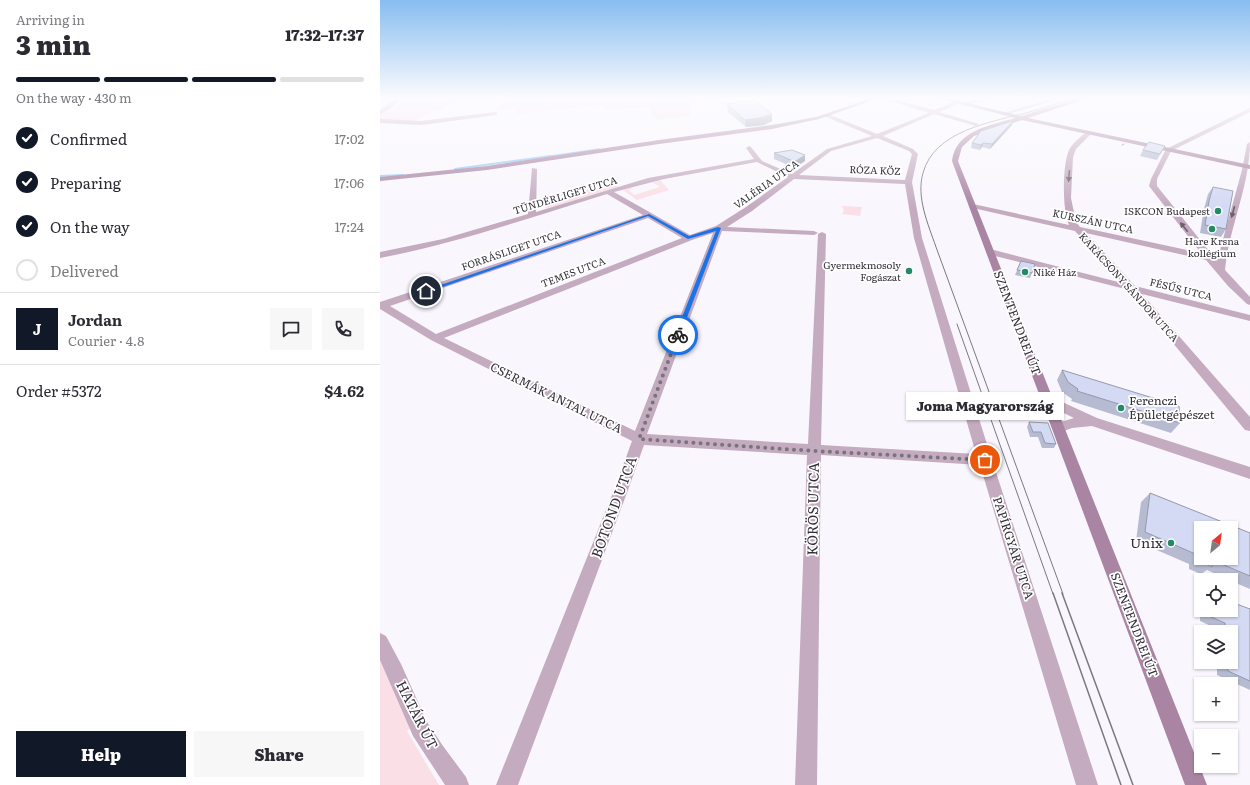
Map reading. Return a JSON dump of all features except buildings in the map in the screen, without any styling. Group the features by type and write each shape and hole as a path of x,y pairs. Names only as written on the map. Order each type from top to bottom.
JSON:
{"street":[{"path":"380,179 480,168 716,135"},
{"name":"VALÉRIA UTCA","path":"719,228 744,213 829,150 881,135"},
{"name":"SZENTENDREI ÚT","path":"972,135 964,140 957,150 955,161 1196,785"},
{"name":"KARÁCSONY SÁNDOR UTCA","path":"1087,135 1073,148 1070,157 1067,198 1072,223 1132,288 1250,426"},
{"path":"1097,135 1248,167"},
{"path":"1200,135 1168,150 1154,179 1153,186 1209,257 1220,266 1250,302"},
{"name":"PAPÍRGYÁR UTCA","path":"878,136 911,150 915,155 910,169 908,182 913,217 930,282 1088,785"},
{"path":"1220,266 1244,175 1248,167 1250,144"},
{"path":"749,148 758,160 794,177"},
{"name":"TÜNDÉRLIGET UTCA","path":"380,255 468,236 609,192 660,178 758,160"},
{"path":"532,216 534,169"},
{"name":"RÓZA KÖZ","path":"794,177 908,182"},
{"path":"609,192 688,238"},
{"name":"KURSZÁN UTCA","path":"973,206 1209,257"},
{"name":"FORRÁSLIGET UTCA","path":"381,306 649,215"},
{"name":"KÖRÖS UTCA","path":"719,228 732,230 818,233 806,785"},
{"name":"TEMES UTCA","path":"435,338 688,238 719,228"},
{"name":"BOTOND UTCA","path":"507,785 619,497 639,439 719,228"},
{"name":"FÉSŰS UTCA","path":"990,252 1250,318"},
{"name":"CSERMÁK ANTAL UTCA","path":"381,306 435,338 639,439 814,451 985,460"},
{"path":"1048,400 1093,421 1250,473"},
{"path":"1058,428 1071,423 1093,421"},
{"name":"HATÁR ÚT","path":"380,642 389,656 417,722 458,785"}],"shaded area":[{"path":"660,180 669,190 637,200 623,190 631,188 633,189 629,190 634,195 660,187 652,182"},
{"path":"616,186 620,187 548,208 544,207 542,197 544,196"},
{"path":"842,206 862,207 860,216 842,214 844,211"},
{"path":"380,646 417,722 407,731 439,785 380,785"}],"waterway":[{"path":"549,156 599,149"},
{"path":"455,169 549,156"},
{"path":"544,157 549,156"},
{"path":"380,176 403,175"}],"tram line":[{"path":"958,135 939,147 929,159 921,182 924,210 1063,594"},
{"path":"957,324 1053,594"},
{"path":"1053,593 1121,785"},
{"path":"1062,593 1133,785"}],"way so far":[{"path":"678,335 639,439 814,451 985,460"}],"place":[{"name":"ISKCON Budapest","path":"1218,211"},
{"name":"Hare Krsna kollégium","path":"1212,229"},
{"name":"Gyermekmosoly Fogászat","path":"909,271"},
{"name":"Niké Ház","path":"1025,272"},
{"name":"Ferenczi Épületgépészet","path":"1121,408"},
{"name":"Joma Magyarország","path":"985,460"},
{"name":"Unix","path":"1171,543"}],"route":[{"path":"426,291 649,215 688,238 719,228 678,335"}]}
